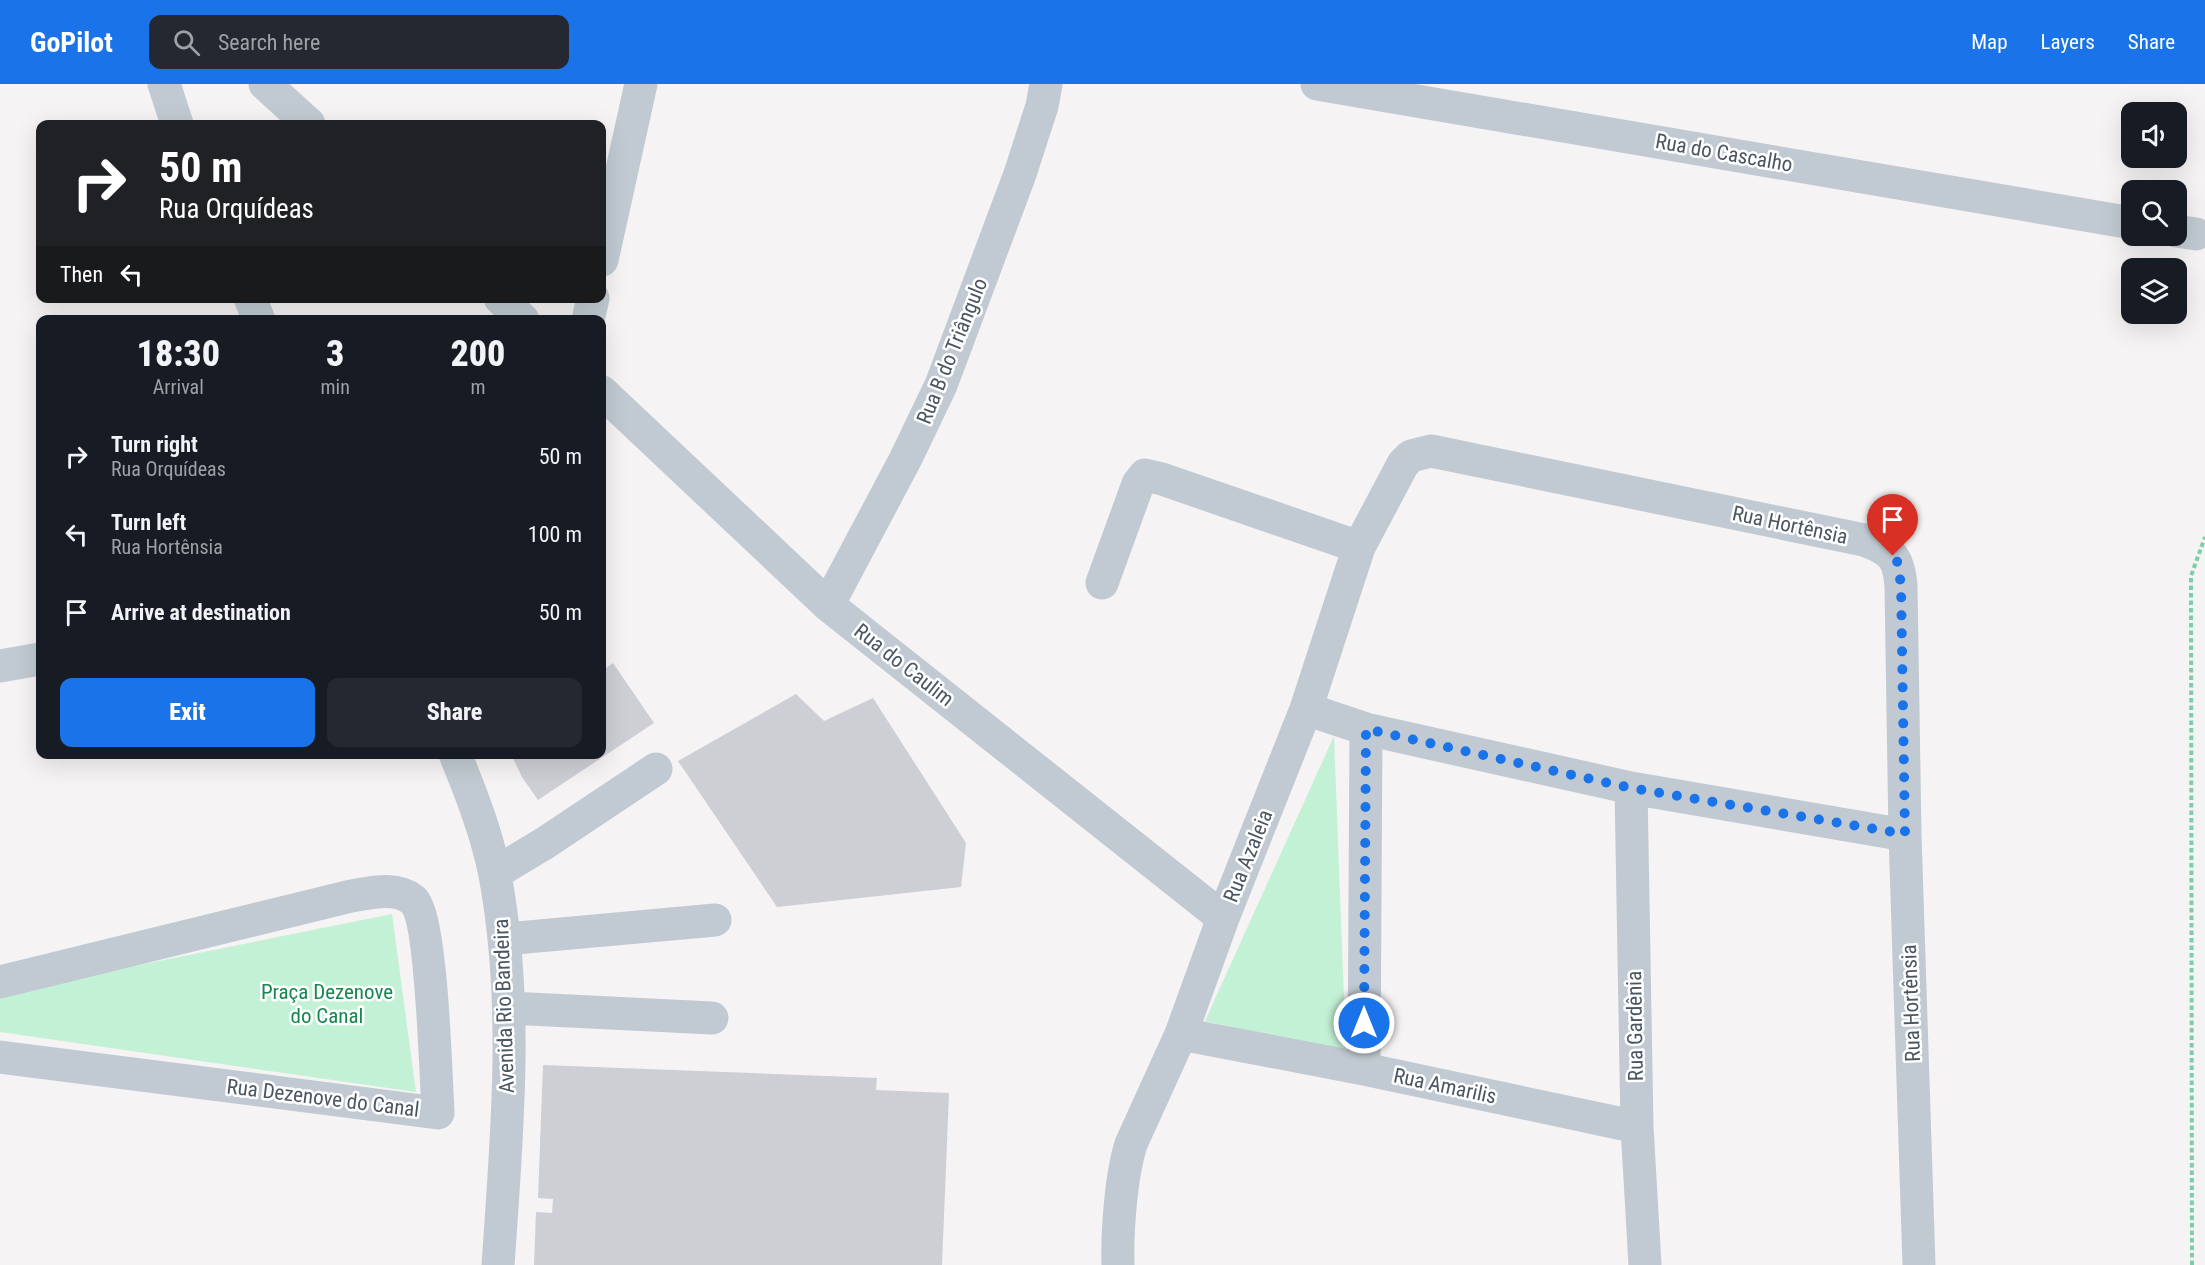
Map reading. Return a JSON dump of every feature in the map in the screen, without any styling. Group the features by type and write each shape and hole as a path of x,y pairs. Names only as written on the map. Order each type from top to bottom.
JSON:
{"street":[{"path":"164,84 176,120"},
{"path":"265,84 305,120"},
{"path":"606,242 641,84"},
{"name":"Rua B do Triângulo","path":"828,605 905,460 941,385 1020,174 1042,106 1046,84"},
{"name":"Rua do Cascalho","path":"1317,84 1461,96 2121,221"},
{"path":"505,303 518,315"},
{"name":"Rua do Caulim","path":"606,396 828,605 1223,918"},
{"name":"Rua Hortênsia","path":"1411,456 1431,451 1864,540 1880,546 1898,563 1901,586 1905,834 1919,1265"},
{"name":"Rua Azaleia","path":"1118,1265 1125,1163 1131,1144 1181,1034 1223,918 1306,709 1359,546 1396,474 1411,456"},
{"path":"1102,583 1138,484 1145,475 1359,546"},
{"path":"0,666 36,660"},
{"path":"1306,709 1366,729 1631,788 1905,834"},
{"path":"1364,1069 1366,729"},
{"name":"Avenida Rio Bandeira","path":"456,759 483,830 495,873 505,939 509,1008 508,1117 498,1265"},
{"path":"495,873 545,843 656,769"},
{"name":"Rua Gardênia","path":"1631,788 1637,1127 1645,1265"},
{"name":"Rua Dezenove do Canal","path":"0,982 351,896 373,892 401,894 413,900 419,910 429,958 438,1113 0,1057"},
{"path":"505,939 715,920"},
{"path":"509,1008 712,1018"},
{"name":"Rua Amarilis","path":"1181,1034 1364,1069 1637,1127"}],"path":[{"path":"2192,1265 2191,576 2205,537"}],"green space":[{"path":"1334,736 1346,1052 1205,1021"},
{"name":"Praça Dezenove do Canal","path":"392,914 416,1092 0,1032 0,993"}],"building":[{"path":"613,663 654,723 606,755 606,668"},
{"path":"796,694 824,721 873,698 966,843 961,887 777,907 678,761"},
{"path":"513,759 600,759 538,800 522,777"},
{"path":"543,1065 877,1078 876,1090 949,1093 942,1265 534,1265 536,1212 552,1213 553,1199 538,1198"}],"route":[{"path":"1364,1023 1366,729 1631,788 1905,834 1901,586 1900,570 1893,556"}]}
